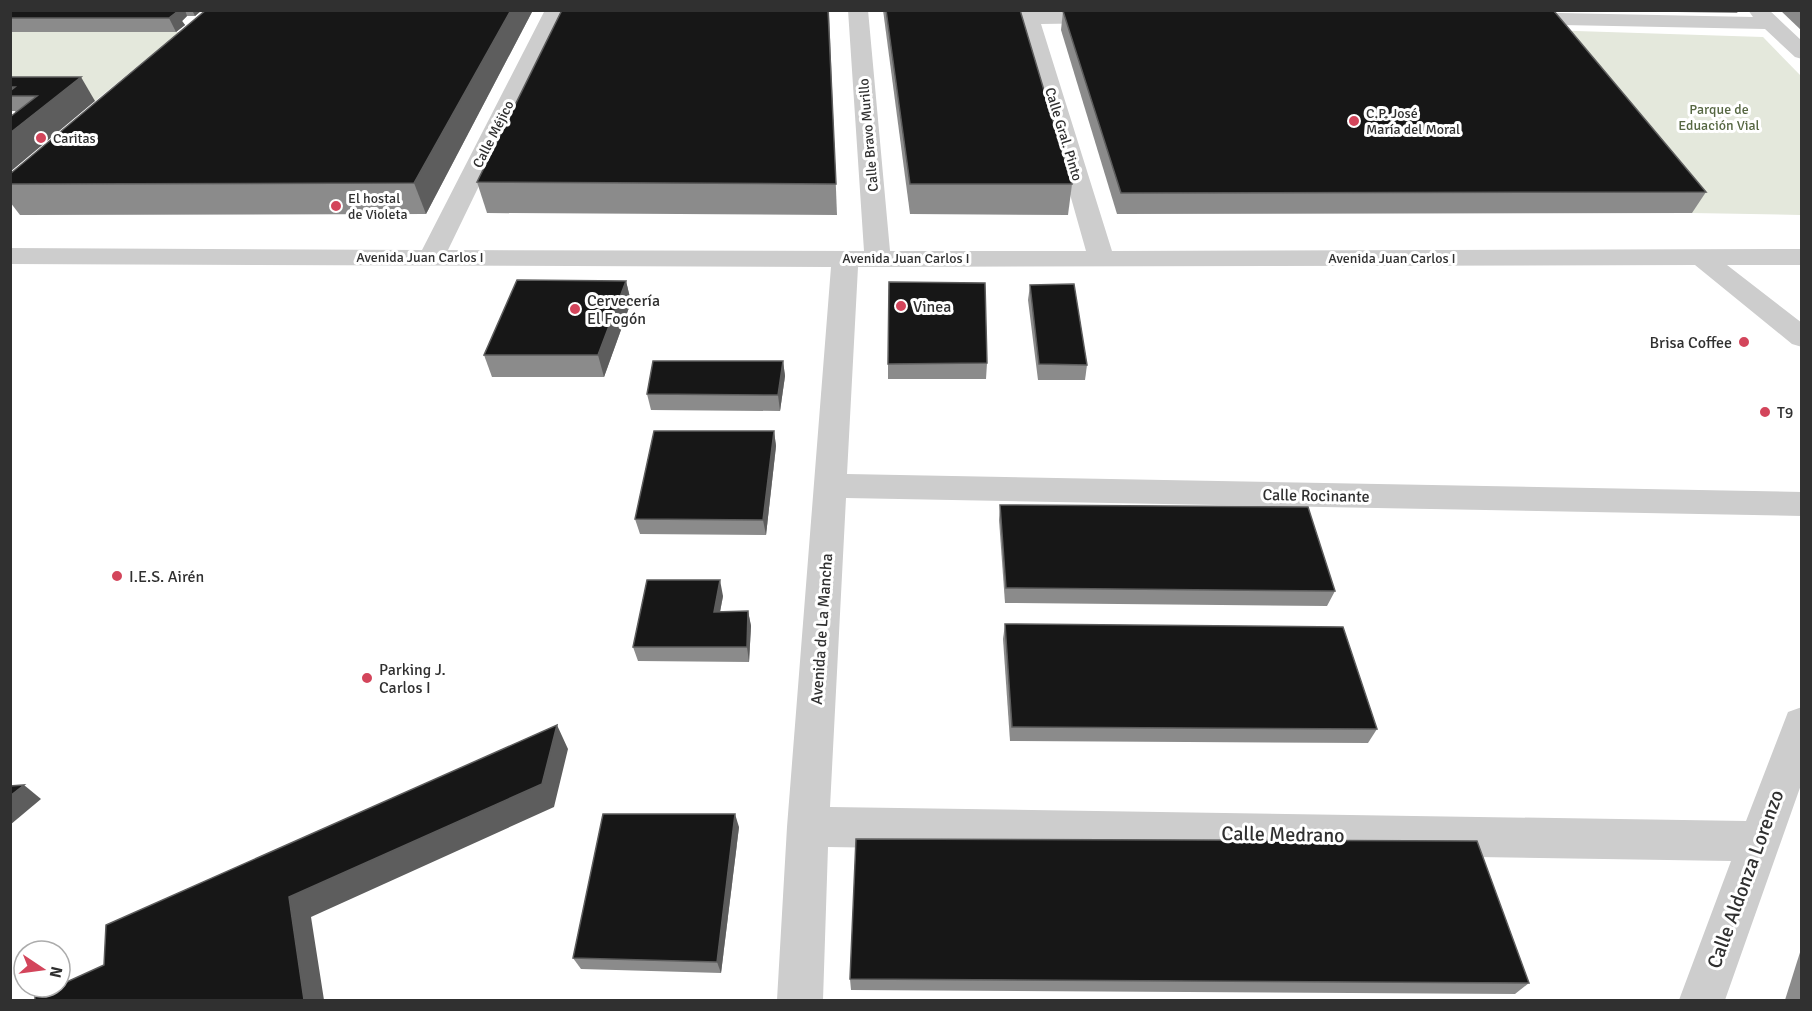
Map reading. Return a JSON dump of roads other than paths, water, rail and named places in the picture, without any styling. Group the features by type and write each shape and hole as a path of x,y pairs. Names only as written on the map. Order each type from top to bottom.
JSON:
{"street":[{"name":"Calle Méjico","path":"431,257 555,10"},
{"name":"Calle Bravo Murillo","path":"858,10 861,259"},
{"path":"1028,14 1132,18"},
{"name":"Calle Gral. Pinto","path":"1028,14 1101,258"},
{"path":"1493,18 1763,16 1802,53"},
{"name":"Avenida Juan Carlos I","path":"10,256 861,259 1802,257"},
{"path":"1702,258 1802,338"},
{"name":"Avenida de La Mancha","path":"800,1000 808,827 830,486 861,259"},
{"name":"Calle Rocinante","path":"830,486 1802,504"},
{"name":"Calle Aldonza Lorenzo","path":"1702,1000 1802,724"},
{"name":"Calle Medrano","path":"808,827 1758,841"}],"place":[{"name":"C.P. José María del Moral","path":"1354,121"},
{"name":"Caritas","path":"41,138"},
{"name":"El hostal de Violeta","path":"336,206"},
{"name":"Vinea","path":"901,306"},
{"name":"Cervecería El Fogón","path":"575,309"},
{"name":"Brisa Coffee","path":"1744,342"},
{"name":"T9","path":"1765,412"},
{"name":"I.E.S. Airén","path":"117,576"},
{"name":"Parking J. Carlos I","path":"367,678"}],"park label":[{"name":"Parque de Eduación Vial","path":"1719,118"}]}
